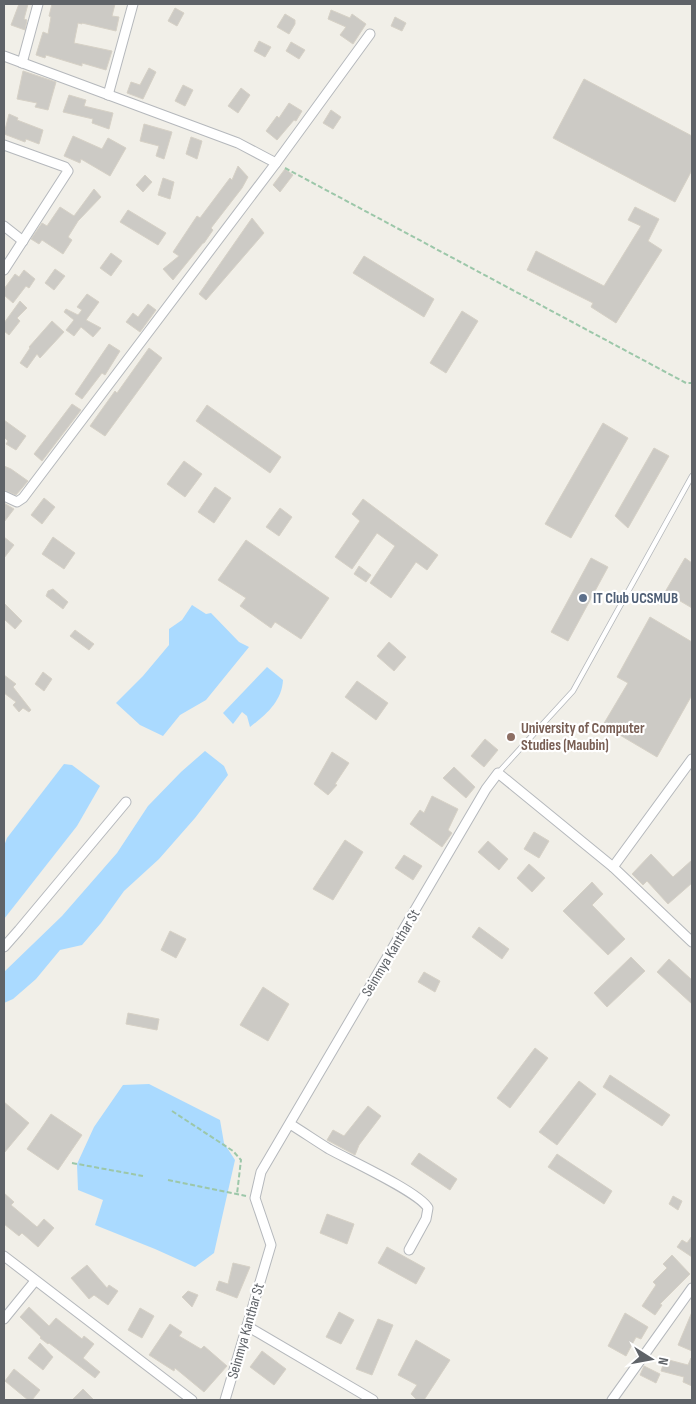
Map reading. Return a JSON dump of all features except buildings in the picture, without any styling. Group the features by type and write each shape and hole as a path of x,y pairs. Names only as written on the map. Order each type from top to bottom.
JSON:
{"street":[{"path":"22,63 38,4"},
{"path":"108,95 133,4"},
{"path":"4,496 17,502 23,498 276,163 370,34"},
{"path":"4,56 238,143 276,163"},
{"path":"4,145 65,167 68,171 4,270"},
{"path":"4,226 23,241"},
{"path":"613,867 692,759"},
{"path":"498,772 613,867 692,942"},
{"name":"Seinmya Kanthar St","path":"225,1400 271,1245 255,1198 261,1172 486,789 498,772"},
{"path":"4,947 126,802"},
{"path":"290,1124 327,1148 403,1189 426,1204 428,1208 426,1220 409,1250"},
{"path":"4,1256 192,1400"},
{"path":"4,1319 35,1281"},
{"path":"612,1400 692,1288"},
{"path":"247,1326 373,1400"}],"lane":[{"path":"498,772 573,691 692,476"}],"path":[{"path":"276,163 686,383 692,383"},
{"path":"172,1111 234,1151 241,1160 237,1194"},
{"path":"72,1163 143,1176"},
{"path":"168,1180 255,1198"}],"water":[{"path":"192,605 206,614 211,613 239,642 249,647 206,700 180,715 163,736 140,725 116,703 143,676 169,645 169,629 182,620"},
{"path":"267,667 283,680 280,695 262,718 250,727 247,716 242,712 233,724 223,713"},
{"path":"205,751 224,766 228,775 195,818 159,859 124,891 82,945 60,950 36,979 13,999 4,1003 4,972 62,916 117,853 148,806 181,772"},
{"path":"64,764 72,765 100,786 77,826 4,919 4,846 7,838"},
{"path":"149,1084 220,1120 224,1143 235,1160 214,1253 195,1267 95,1225 103,1200 78,1190 77,1164 94,1127 123,1085"}],"place":[{"name":"IT Club UCSMUB","path":"583,598"},
{"name":"University of Computer Studies (Maubin)","path":"511,737"}]}
